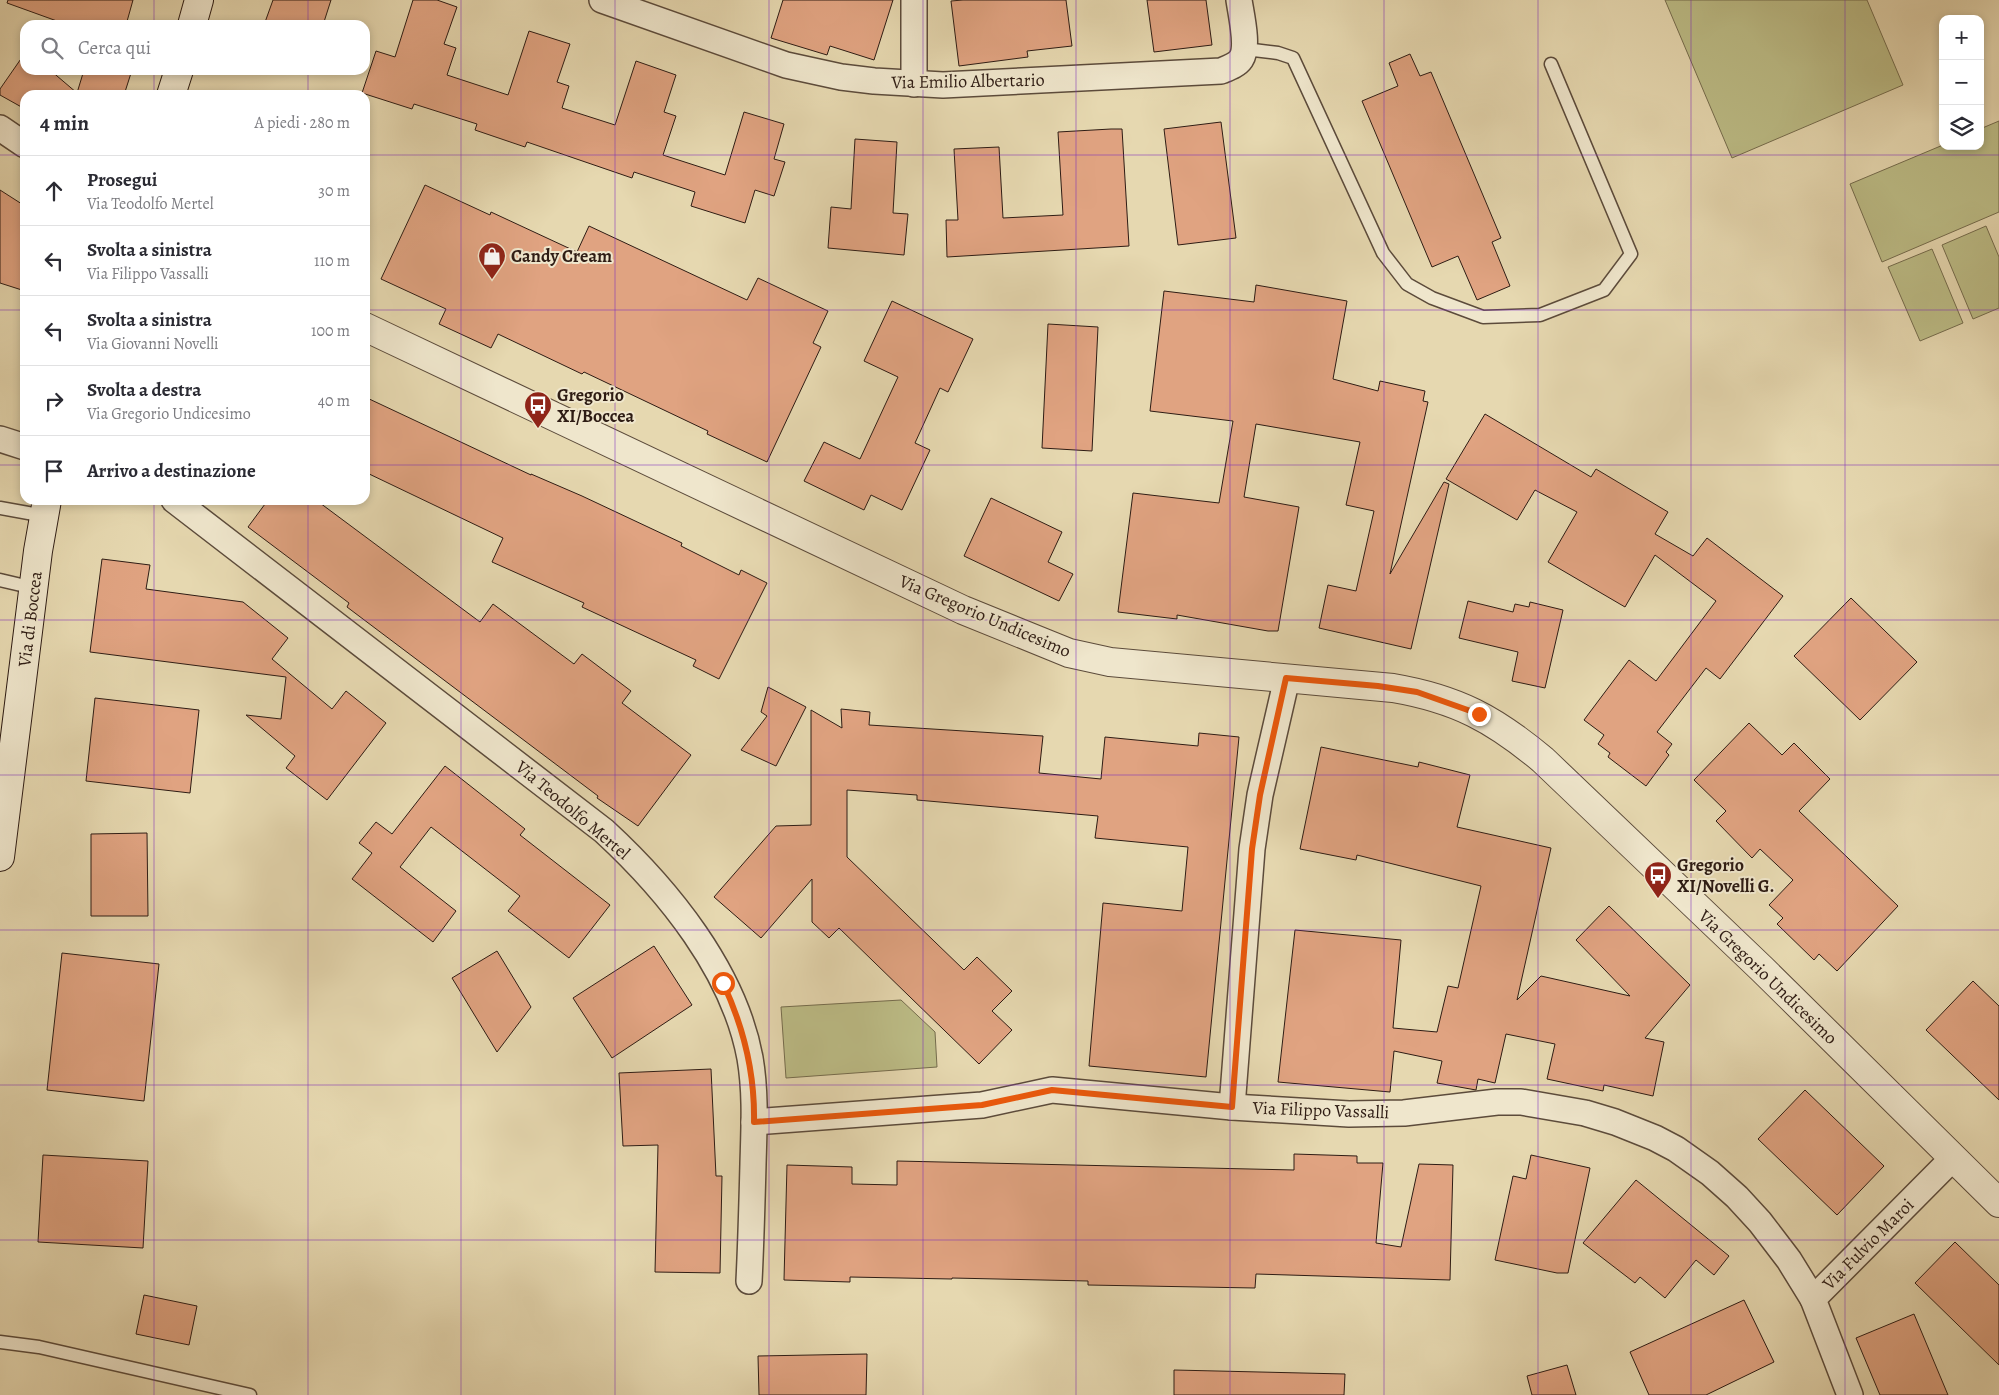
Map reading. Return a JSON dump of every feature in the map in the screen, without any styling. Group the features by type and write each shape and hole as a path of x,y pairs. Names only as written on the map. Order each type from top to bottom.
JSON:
{"street":[{"path":"193,20 199,0"},
{"name":"Via Emilio Albertario","path":"602,0 760,57 794,67 840,77 914,84 953,84 1214,72 1221,71 1237,63 1242,58 1245,49"},
{"path":"914,0 914,84"},
{"path":"1239,0 1245,49"},
{"path":"173,90 177,75"},
{"path":"0,128 20,142"},
{"name":"Via Gregorio Undicesimo","path":"370,329 963,610 1047,645 1085,658 1110,662 1378,686 1417,692 1479,714 1513,736 1543,760 1733,942 1999,1203"},
{"path":"0,439 20,445"},
{"name":"Via Teodolfo Mertel","path":"180,505 499,749 604,832 628,854 687,923 704,948 723,983 739,1021 750,1057 754,1088 754,1122 749,1281"},
{"name":"Via di Boccea","path":"0,857 46,508"},
{"path":"1232,1107 1252,849 1260,795 1286,678"},
{"name":"Via Filippo Vassalli","path":"754,1122 982,1105 1052,1090 1232,1107 1349,1114 1404,1113 1497,1102 1521,1102 1586,1113 1615,1122 1655,1138 1676,1149 1710,1173 1737,1197 1760,1222 1789,1260 1813,1299"},
{"name":"Via Fulvio Maroi","path":"1850,1395 1813,1299 1952,1158"}],"lane":[{"path":"1245,49 1278,53 1293,58 1383,253 1407,284 1432,298 1484,317 1540,315 1604,290 1632,254 1551,64"},
{"path":"0,508 46,508"},
{"path":"0,580 34,588"},
{"path":"0,1342 39,1347 250,1395"}],"green space":[{"path":"1665,0 1867,0 1903,85 1732,158"},
{"path":"1999,121 1999,212 1882,262 1850,184 1939,147 1939,150 1984,150 1984,127"},
{"path":"1986,226 1999,257 1999,308 1973,319 1942,245"},
{"path":"1932,249 1963,323 1920,341 1888,267"},
{"path":"901,1000 935,1032 937,1067 786,1078 781,1007"}],"building":[{"path":"8,0 133,0 127,20 54,20 7,3"},
{"path":"273,0 331,0 325,20 266,20"},
{"path":"413,0 437,0 457,7 444,44 456,48 447,75 508,95 529,31 570,44 557,82 569,86 562,108 615,125 636,61 676,75 664,112 676,116 663,155 725,175 744,112 784,124 774,159 785,162 774,196 755,190 745,223 691,206 695,192 634,172 632,178 527,142 525,147 475,130 477,124 414,104 412,109 370,96 370,90 363,90 368,75 370,75 376,51 395,57"},
{"path":"783,0 893,0 874,60 830,46 827,55 771,38"},
{"path":"1066,0 1072,46 1027,51 1028,57 959,66 951,1"},
{"path":"1147,0 1206,0 1212,45 1154,52"},
{"path":"1410,54 1420,76 1431,72 1501,238 1492,242 1510,286 1477,300 1458,256 1432,267 1362,101 1398,86 1389,63"},
{"path":"20,60 20,75 56,75 73,90 20,90 20,106 0,95 0,89"},
{"path":"82,75 130,75 126,90 78,90"},
{"path":"1221,122 1236,238 1178,245 1164,129"},
{"path":"1122,129 1129,246 947,257 946,220 958,220 954,149 999,147 1003,218 1063,215 1058,132"},
{"path":"855,139 897,142 893,213 908,214 904,255 828,248 831,207 851,209"},
{"path":"425,185 490,215 491,212 577,252 589,226 747,300 758,278 828,311 813,343 821,347 767,462 707,434 708,431 584,372 582,374 498,334 491,348 439,324 446,309 381,279"},
{"path":"0,190 20,203 20,289 0,283"},
{"path":"1256,285 1347,301 1333,379 1378,391 1380,381 1425,391 1423,401 1428,402 1390,574 1444,482 1449,484 1411,649 1319,628 1328,585 1356,591 1374,511 1346,505 1360,442 1256,424 1244,497 1299,507 1278,631 1268,631 1177,615 1177,619 1118,612 1133,493 1219,503 1233,421 1150,411 1164,291 1254,302"},
{"path":"892,301 973,339 948,392 940,388 915,443 930,450 902,510 871,495 864,510 804,481 824,442 860,459 898,377 864,361"},
{"path":"1048,324 1098,327 1092,451 1042,448"},
{"path":"370,399 682,543 681,546 739,575 741,570 767,583 719,679 693,666 696,660 582,607 584,603 492,562 503,538 370,474"},
{"path":"1485,414 1591,477 1596,469 1668,512 1655,534 1693,556 1707,538 1783,596 1720,679 1706,668 1657,732 1672,744 1666,752 1669,755 1646,786 1608,757 1610,753 1598,744 1604,735 1584,720 1629,660 1656,681 1716,601 1655,555 1625,607 1548,562 1577,512 1535,490 1517,520 1446,479"},
{"path":"991,498 1062,532 1048,562 1073,574 1059,601 964,556"},
{"path":"264,505 323,505 480,622 493,604 574,664 582,654 631,691 622,703 691,755 638,826 597,798 598,796 347,607 349,603 248,527"},
{"path":"102,559 150,565 146,589 243,602 288,638 272,659 332,709 346,691 386,723 327,800 286,768 295,756 246,715 281,719 286,677 90,652"},
{"path":"1851,598 1917,662 1860,720 1794,656"},
{"path":"1468,601 1513,612 1515,604 1529,607 1530,602 1563,610 1545,688 1512,681 1518,652 1459,638"},
{"path":"768,687 806,707 776,766 741,750 767,716 761,712"},
{"path":"95,698 199,710 190,793 86,781"},
{"path":"841,709 870,712 869,725 1043,736 1039,773 1101,779 1105,737 1198,746 1199,733 1239,737 1206,1077 1089,1066 1103,903 1182,911 1188,847 1095,838 1098,816 917,800 917,795 847,790 847,857 964,970 977,957 1012,991 992,1011 1012,1030 979,1064 839,928 829,938 812,922 812,879 761,938 714,897 776,826 811,825 811,710 842,728"},
{"path":"1749,723 1782,755 1794,743 1830,779 1799,811 1898,906 1837,971 1819,954 1814,960 1777,924 1783,918 1769,905 1793,880 1760,849 1752,858 1716,821 1726,811 1694,780"},
{"path":"1321,747 1418,767 1419,762 1470,775 1457,827 1551,848 1517,1000 1541,976 1630,996 1576,940 1609,906 1690,985 1645,1038 1664,1042 1653,1096 1604,1085 1603,1091 1547,1079 1555,1044 1506,1034 1495,1083 1478,1079 1476,1090 1437,1083 1442,1061 1394,1051 1390,1092 1278,1082 1295,930 1401,940 1393,1028 1437,1032 1448,986 1458,988 1481,886 1357,855 1356,860 1300,849"},
{"path":"445,766 525,829 520,835 610,905 569,958 508,911 520,896 431,827 400,867 456,911 433,942 352,879 372,853 359,843 376,822 392,834"},
{"path":"147,833 148,916 91,916 91,834"},
{"path":"654,946 692,1005 612,1058 573,998"},
{"path":"497,951 531,1007 497,1052 452,978"},
{"path":"62,953 159,964 144,1101 47,1090"},
{"path":"1973,981 1999,1006 1999,1100 1926,1030"},
{"path":"711,1069 716,1176 722,1176 720,1273 655,1272 658,1145 623,1146 619,1073"},
{"path":"1805,1090 1884,1166 1837,1215 1758,1139"},
{"path":"1294,1154 1357,1156 1357,1163 1383,1163 1376,1243 1401,1247 1419,1164 1453,1165 1450,1280 1256,1274 1255,1288 1088,1285 1088,1281 952,1278 850,1277 850,1282 784,1280 787,1165 852,1167 852,1184 897,1185 897,1161 1294,1170"},
{"path":"43,1155 148,1161 143,1248 38,1242"},
{"path":"1531,1155 1590,1168 1568,1273 1557,1273 1495,1260 1513,1176 1526,1179"},
{"path":"1636,1180 1729,1256 1714,1275 1696,1260 1665,1298 1640,1277 1635,1283 1583,1243"},
{"path":"1955,1242 1999,1285 1999,1365 1915,1283"},
{"path":"144,1295 197,1306 189,1345 136,1334"},
{"path":"1744,1300 1774,1362 1706,1395 1649,1395 1630,1352"},
{"path":"1914,1314 1948,1395 1880,1395 1856,1338"},
{"path":"867,1354 866,1395 759,1395 758,1356"},
{"path":"1567,1365 1576,1395 1532,1395 1527,1376"},
{"path":"1174,1370 1345,1374 1344,1395 1174,1395"}],"place":[{"name":"Candy Cream","path":"492,280"},
{"name":"Gregorio XI/Boccea","path":"538,429"},
{"name":"Gregorio XI/Novelli G.","path":"1658,899"}],"route":[{"path":"723,983 739,1021 750,1057 754,1088 754,1122 982,1105 1026,1094 1052,1090 1232,1107 1252,849 1260,795 1286,678 1378,686 1417,692 1479,714"}]}
